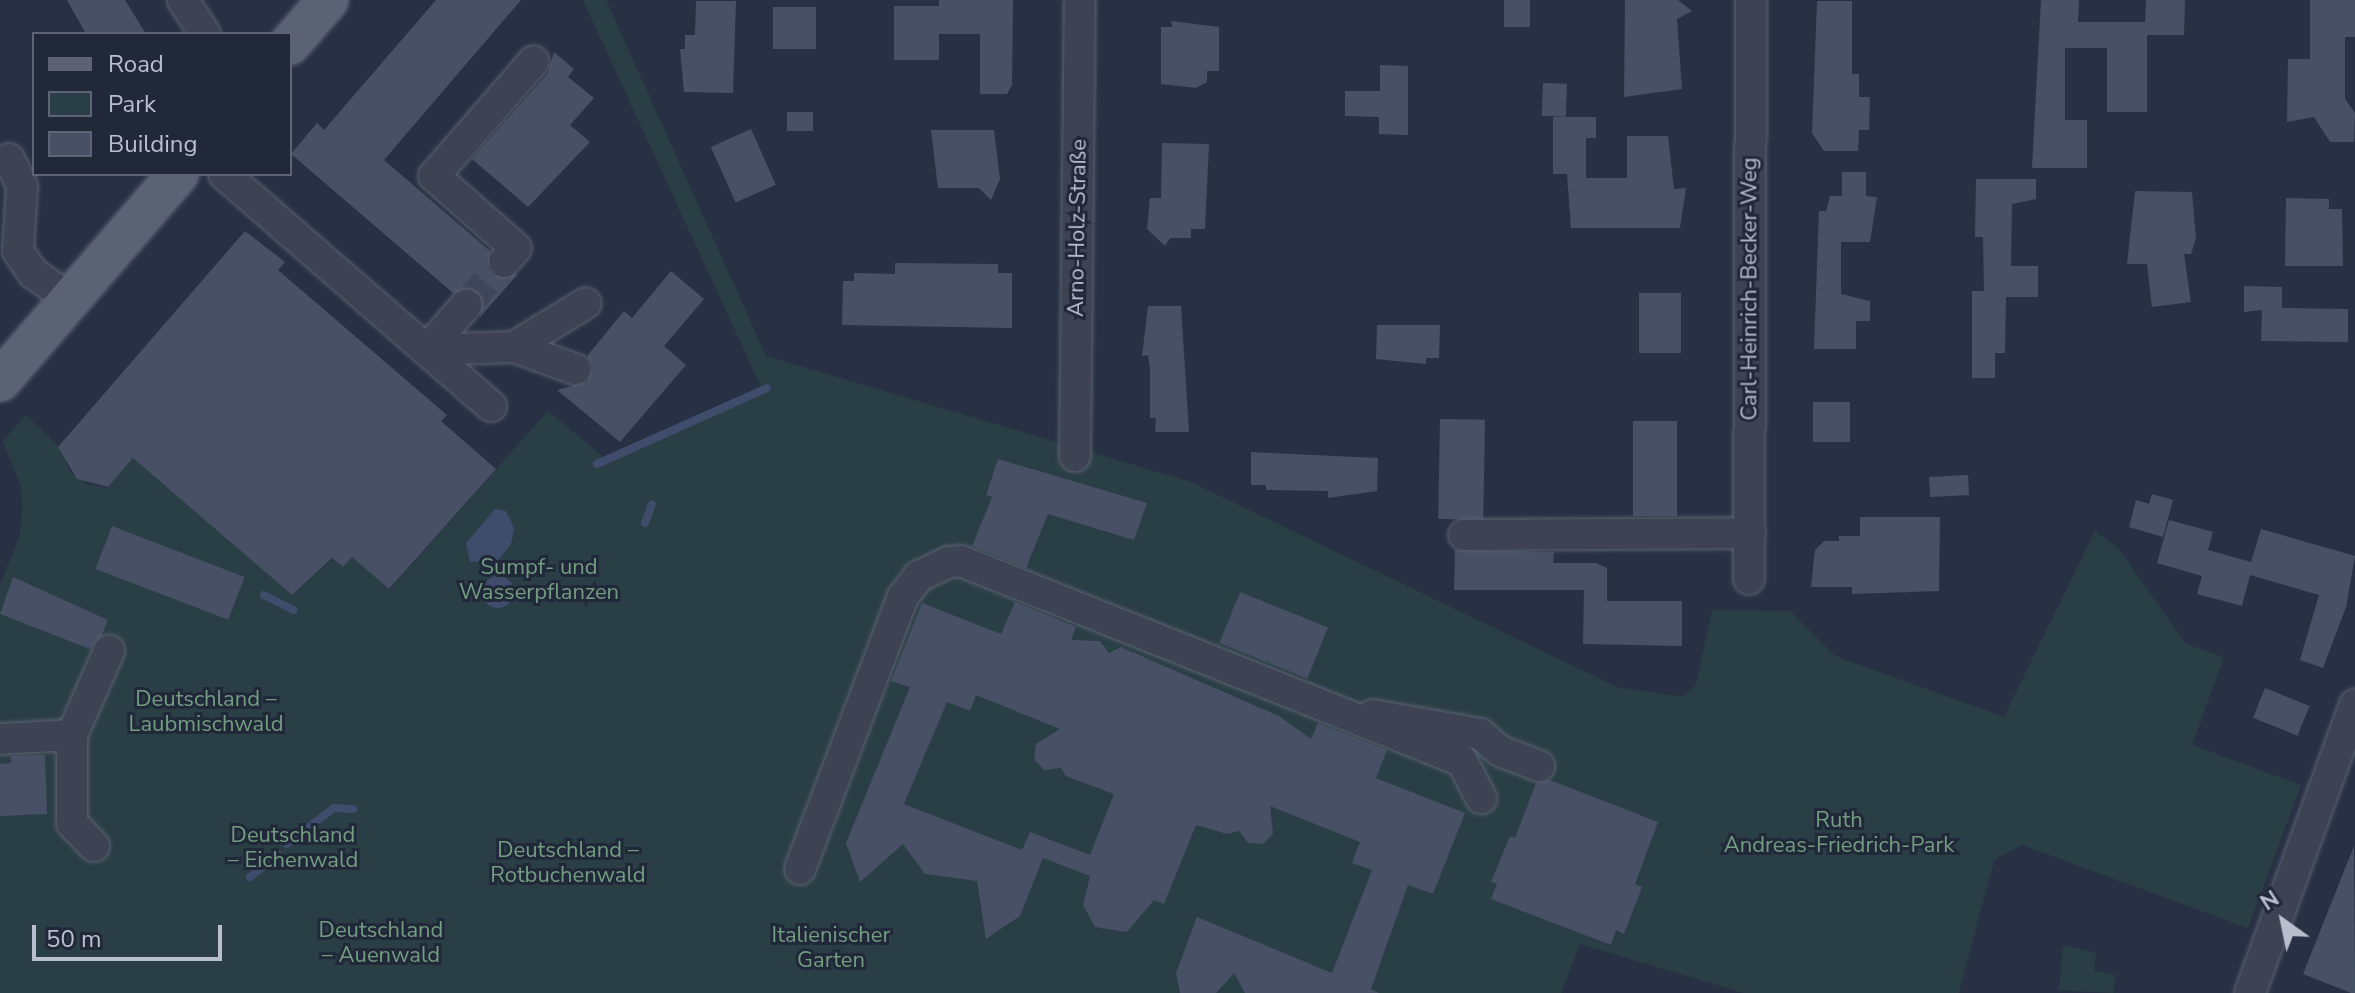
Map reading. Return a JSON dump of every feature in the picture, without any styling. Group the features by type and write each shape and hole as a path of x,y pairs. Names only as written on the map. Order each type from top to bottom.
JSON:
{"main road":[{"path":"292,42 328,0"},
{"path":"0,381 176,176"}],"street":[{"path":"183,0 204,32"},
{"name":"Arno-Holz-Straße","path":"1075,456 1080,0"},
{"name":"Carl-Heinrich-Becker-Weg","path":"1749,579 1751,0"},
{"path":"504,262 516,248 434,176 534,61"},
{"path":"9,159 22,186 18,251 33,273 70,299"},
{"path":"226,176 491,406"},
{"path":"514,347 586,303"},
{"path":"427,350 466,305"},
{"path":"427,350 514,347 575,369"},
{"path":"1464,535 1750,533"},
{"path":"800,869 903,597 919,576 949,562 961,561 1462,761 1481,798"},
{"path":"94,846 72,823 72,735 109,651"},
{"path":"2250,993 2355,705"},
{"path":"1351,717 1389,713 1480,734 1500,751 1539,766"},
{"path":"0,739 72,735"}],"green space":[{"path":"583,0 606,0 766,356 1191,482 1617,687 1683,697 1696,685 1712,610 1790,611 1835,656 2004,717 2095,531 2118,548 2186,644 2224,657 2192,745 2301,785 2248,928 2022,845 1994,860 1959,993 1744,993 1580,944 1561,993 0,993 0,585 20,535 22,510 21,486 3,441 26,415 63,451 70,472 87,484 107,488 134,457 292,595 333,558 343,567 352,557 390,589 548,411 608,461 763,391"},
{"path":"2063,945 2096,953 2094,971 2116,975 2113,993 2059,990"}],"water":[{"path":"495,509 506,511 514,528 511,544 498,560 470,562 466,543"},
{"path":"498,576 509,581 514,592 509,603 498,608 487,603 482,592 487,581"}],"building":[{"path":"67,0 125,0 145,32 85,32"},
{"path":"436,0 521,0 384,160 490,251 487,267 493,276 518,274 480,317 483,300 477,291 453,293 292,155 317,123 324,130"},
{"path":"939,0 1013,0 1012,85 1007,94 980,94 980,34 939,34 939,60 894,60 894,6 939,6"},
{"path":"1504,0 1530,0 1530,27 1504,27"},
{"path":"1625,0 1678,0 1692,11 1677,19 1682,89 1624,97"},
{"path":"2041,0 2079,0 2078,22 2145,22 2146,0 2185,0 2184,35 2147,35 2147,112 2107,112 2107,48 2065,48 2065,120 2087,120 2087,168 2032,168"},
{"path":"2310,0 2355,0 2355,37 2345,37 2345,99 2355,113 2354,142 2330,142 2314,117 2287,122 2288,59 2310,59"},
{"path":"696,1 736,1 733,93 684,92 680,49 685,49 685,35 695,35"},
{"path":"1817,1 1852,1 1852,74 1859,74 1859,97 1870,97 1869,130 1859,130 1858,151 1824,151 1812,133"},
{"path":"773,7 816,7 816,49 773,49"},
{"path":"1171,21 1219,27 1219,71 1207,71 1207,82 1196,88 1161,84 1161,27 1172,27"},
{"path":"554,52 574,69 568,77 594,98 570,125 590,142 528,207 472,159 548,73"},
{"path":"1380,65 1408,66 1408,135 1379,134 1379,117 1345,116 1345,91 1380,91"},
{"path":"1543,83 1567,84 1566,117 1542,116"},
{"path":"787,112 813,112 813,131 787,131"},
{"path":"1553,117 1596,117 1596,138 1586,138 1586,178 1627,178 1627,136 1668,136 1674,189 1686,188 1680,228 1571,228 1567,174 1553,174"},
{"path":"751,129 776,185 736,203 711,147"},
{"path":"931,130 994,130 1000,179 991,200 979,188 938,188"},
{"path":"1162,143 1209,144 1205,229 1191,229 1191,238 1170,238 1165,246 1147,229 1150,198 1161,198"},
{"path":"1842,172 1866,172 1866,196 1877,197 1870,242 1841,242 1841,294 1870,301 1870,321 1856,321 1856,349 1814,349 1819,211 1826,211 1830,196 1842,196"},
{"path":"1976,179 2036,179 2036,199 2012,204 2011,266 2038,266 2038,297 2006,297 2005,353 1995,353 1995,378 1972,378 1972,291 1984,291 1983,237 1975,237"},
{"path":"2135,191 2192,192 2196,238 2191,254 2184,254 2191,302 2152,307 2147,264 2127,264"},
{"path":"2286,198 2329,199 2329,209 2342,209 2343,266 2285,266"},
{"path":"245,231 285,262 278,270 447,415 441,421 496,469 389,589 352,557 343,567 332,558 292,595 133,458 108,487 77,479 58,447"},
{"path":"895,263 998,264 998,273 1012,273 1012,328 842,325 843,281 854,281 854,273 895,274"},
{"path":"671,271 704,299 664,346 686,365 620,442 557,390 587,382 593,367 587,356 624,311 632,318"},
{"path":"2244,286 2282,287 2282,308 2348,309 2348,342 2261,341 2262,310 2244,312"},
{"path":"1639,293 1681,293 1681,353 1639,353"},
{"path":"1148,306 1181,306 1189,432 1155,432 1156,418 1150,418 1150,368 1148,355 1142,356"},
{"path":"1377,325 1440,325 1439,358 1426,358 1426,364 1376,359"},
{"path":"1813,402 1850,402 1850,442 1813,442"},
{"path":"1440,419 1485,420 1483,520 1438,519"},
{"path":"1633,421 1677,421 1677,516 1633,516"},
{"path":"1251,452 1378,458 1377,491 1328,498 1328,491 1266,490 1266,485 1251,485"},
{"path":"998,459 1147,503 1134,540 1048,514 1026,568 972,546 992,497 986,495"},
{"path":"1968,475 1969,495 1930,497 1929,477"},
{"path":"2152,494 2173,500 2163,537 2129,527 2136,500 2149,504"},
{"path":"1860,517 1940,517 1939,591 1852,594 1852,587 1811,587 1815,550 1824,541 1839,541 1839,536 1860,536"},
{"path":"2169,520 2213,532 2208,550 2251,562 2261,529 2355,556 2346,607 2323,668 2300,660 2319,595 2250,575 2242,606 2197,594 2202,576 2157,563"},
{"path":"112,526 245,577 228,620 96,569"},
{"path":"1455,550 1554,552 1553,563 1596,563 1607,568 1607,601 1682,601 1682,646 1583,644 1584,590 1454,590"},
{"path":"13,577 108,620 102,635 90,649 0,614"},
{"path":"1240,592 1328,628 1307,679 1219,643"},
{"path":"1015,602 1076,627 1071,640 1100,641 1109,653 1121,647 1279,716 1311,739 1318,723 1387,750 1376,778 1465,813 1433,894 1408,885 1371,989 1379,993 1245,993 1234,973 1216,993 1180,993 1176,973 1197,917 1332,973 1372,870 1352,863 1360,842 1270,806 1273,834 1263,844 1248,843 1239,831 1227,834 1196,825 1164,904 1154,900 1127,932 1095,927 1083,905 1090,876 1043,858 1020,916 986,939 977,881 925,874 903,844 860,882 846,843 910,687 891,681 922,603 1001,634","holes":["976,695 1060,729 1036,744 1034,759 1044,770 1061,768 1066,776 1114,794 1090,855 1030,832 1022,850 904,804 947,702 970,711"]},
{"path":"2265,688 2310,706 2298,736 2253,718"},
{"path":"45,755 47,814 0,816 0,764 11,763 11,756"},
{"path":"1550,780 1658,822 1635,884 1642,887 1624,934 1616,930 1611,945 1491,899 1497,884 1491,882 1510,836 1515,838 1536,783"},
{"path":"2354,846 2355,993 2351,993 2303,974"}],"waterway":[{"path":"597,464 767,388"},
{"path":"645,523 652,504"},
{"path":"264,595 293,610"},
{"path":"287,844 334,808 353,809"},
{"path":"250,877 278,854"}],"tunnel":[{"path":"466,305 504,262"}],"park label":[{"name":"Sumpf- und Wasserpflanzen","path":"539,580"},
{"name":"Deutschland – Laubmischwald","path":"206,712"},
{"name":"Ruth Andreas-Friedrich-Park","path":"1839,832"},
{"name":"Deutschland – Eichenwald","path":"293,848"},
{"name":"Deutschland – Rotbuchenwald","path":"568,862"},
{"name":"Deutschland – Auenwald","path":"381,942"},
{"name":"Italienischer Garten","path":"831,948"}]}
